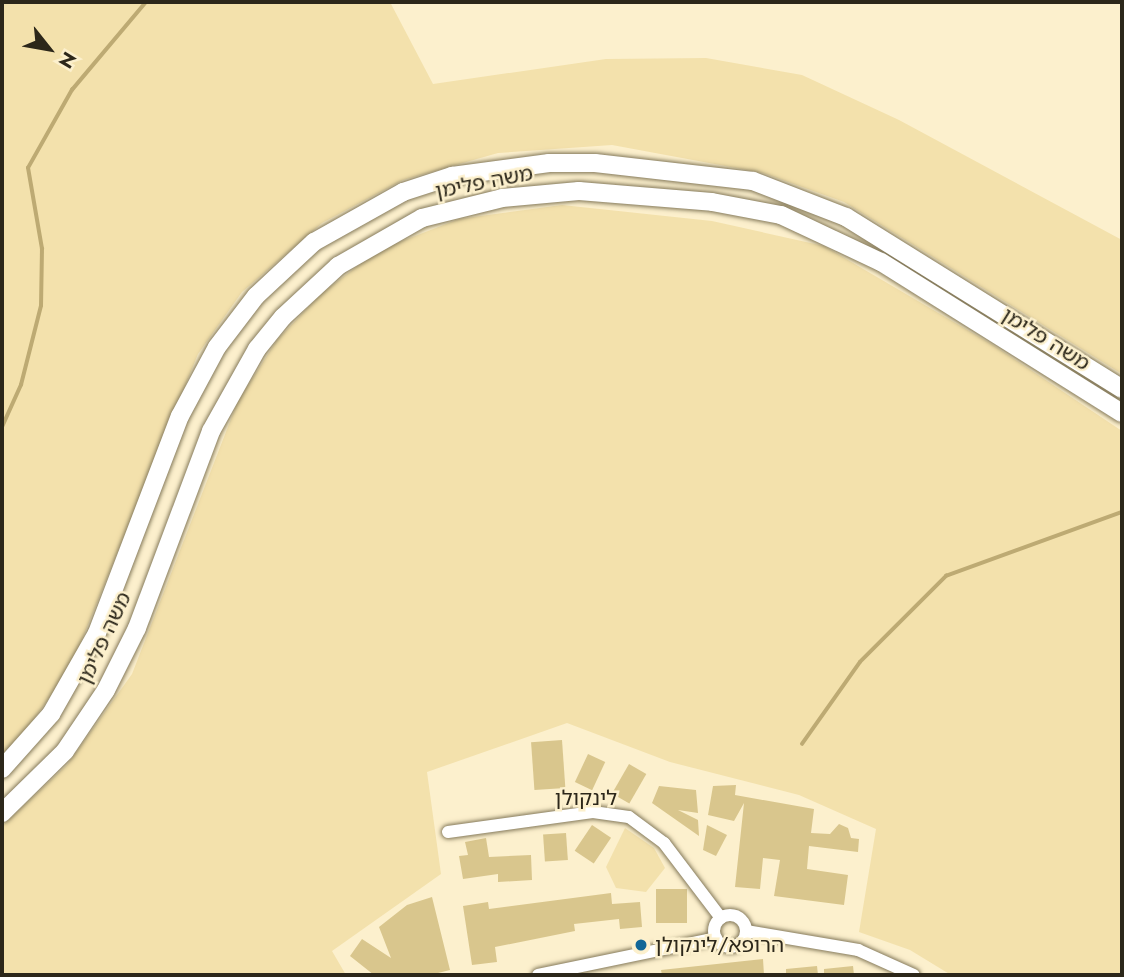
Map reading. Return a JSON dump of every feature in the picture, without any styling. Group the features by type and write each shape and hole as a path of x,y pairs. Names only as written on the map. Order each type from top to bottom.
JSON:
{"main road":[{"name":"משה פלימן","path":"2,769 45,722 77,673 117,588 180,416 217,347 256,296 314,242 404,192 478,172 558,163 608,164 753,181 846,217 1122,389"},
{"name":"משה פלימן","path":"2,813 65,751 106,690 142,615 211,431 257,349 283,317 338,266 422,218 502,198 579,191 712,202 769,212 847,243 1122,413"}],"street":[{"name":"לינקולן","path":"448,832 593,812 629,817 664,843 721,918"},
{"path":"716,938 715,927 721,918 737,916 746,931 858,950 914,975"},
{"path":"538,975 716,938 733,946 742,941 746,931"}],"shaded area":[{"path":"2,2 390,2 433,84 606,59 706,58 802,75 899,120 1122,240 1122,374 844,202 763,173 612,145 498,153 403,180 322,223 242,292 198,354 70,669 21,737 2,755"},
{"path":"562,205 712,221 824,246 993,345 1122,431 1122,975 951,975 910,950 859,932 876,829 799,795 670,762 567,723 427,772 441,874 332,951 346,975 2,975 2,826 67,765 132,674 238,401 277,340 322,293 379,250 459,219"},
{"path":"625,828 654,848 665,868 646,892 616,888 606,867"}],"building":[{"path":"562,740 565,788 534,790 531,742"},
{"path":"588,754 605,762 592,790 575,782"},
{"path":"629,764 646,774 629,803 612,793"},
{"path":"736,785 735,795 814,809 811,833 830,834 839,824 848,828 851,838 859,839 858,852 809,846 807,869 848,875 844,905 774,896 780,860 763,858 760,889 735,887 744,803 734,821 708,815 713,786"},
{"path":"659,786 696,790 698,813 678,810 698,820 699,836 652,803"},
{"path":"592,825 611,838 594,864 575,851"},
{"path":"707,825 727,835 716,856 703,850"},
{"path":"566,833 568,860 545,862 543,835"},
{"path":"486,838 489,857 531,855 532,880 498,882 498,874 463,879 459,856 468,855 465,842"},
{"path":"656,889 687,889 687,923 656,923"},
{"path":"611,893 612,904 640,902 642,927 620,929 619,919 574,924 575,931 495,947 497,962 472,965 463,906 488,902 489,909"},
{"path":"432,897 450,970 430,975 374,975 350,956 362,939 391,958 379,927 407,905"},
{"path":"763,959 764,975 662,975 661,970"},
{"path":"817,966 818,975 786,975 786,969"},
{"path":"853,966 854,975 824,975 824,969"}],"waterway":[{"path":"2,427 21,385 41,306 42,249 28,168 72,90 146,2"},
{"path":"802,744 860,662 946,576 1122,512"}],"place":[{"name":"הרופא/לינקולן","path":"641,945"}]}
